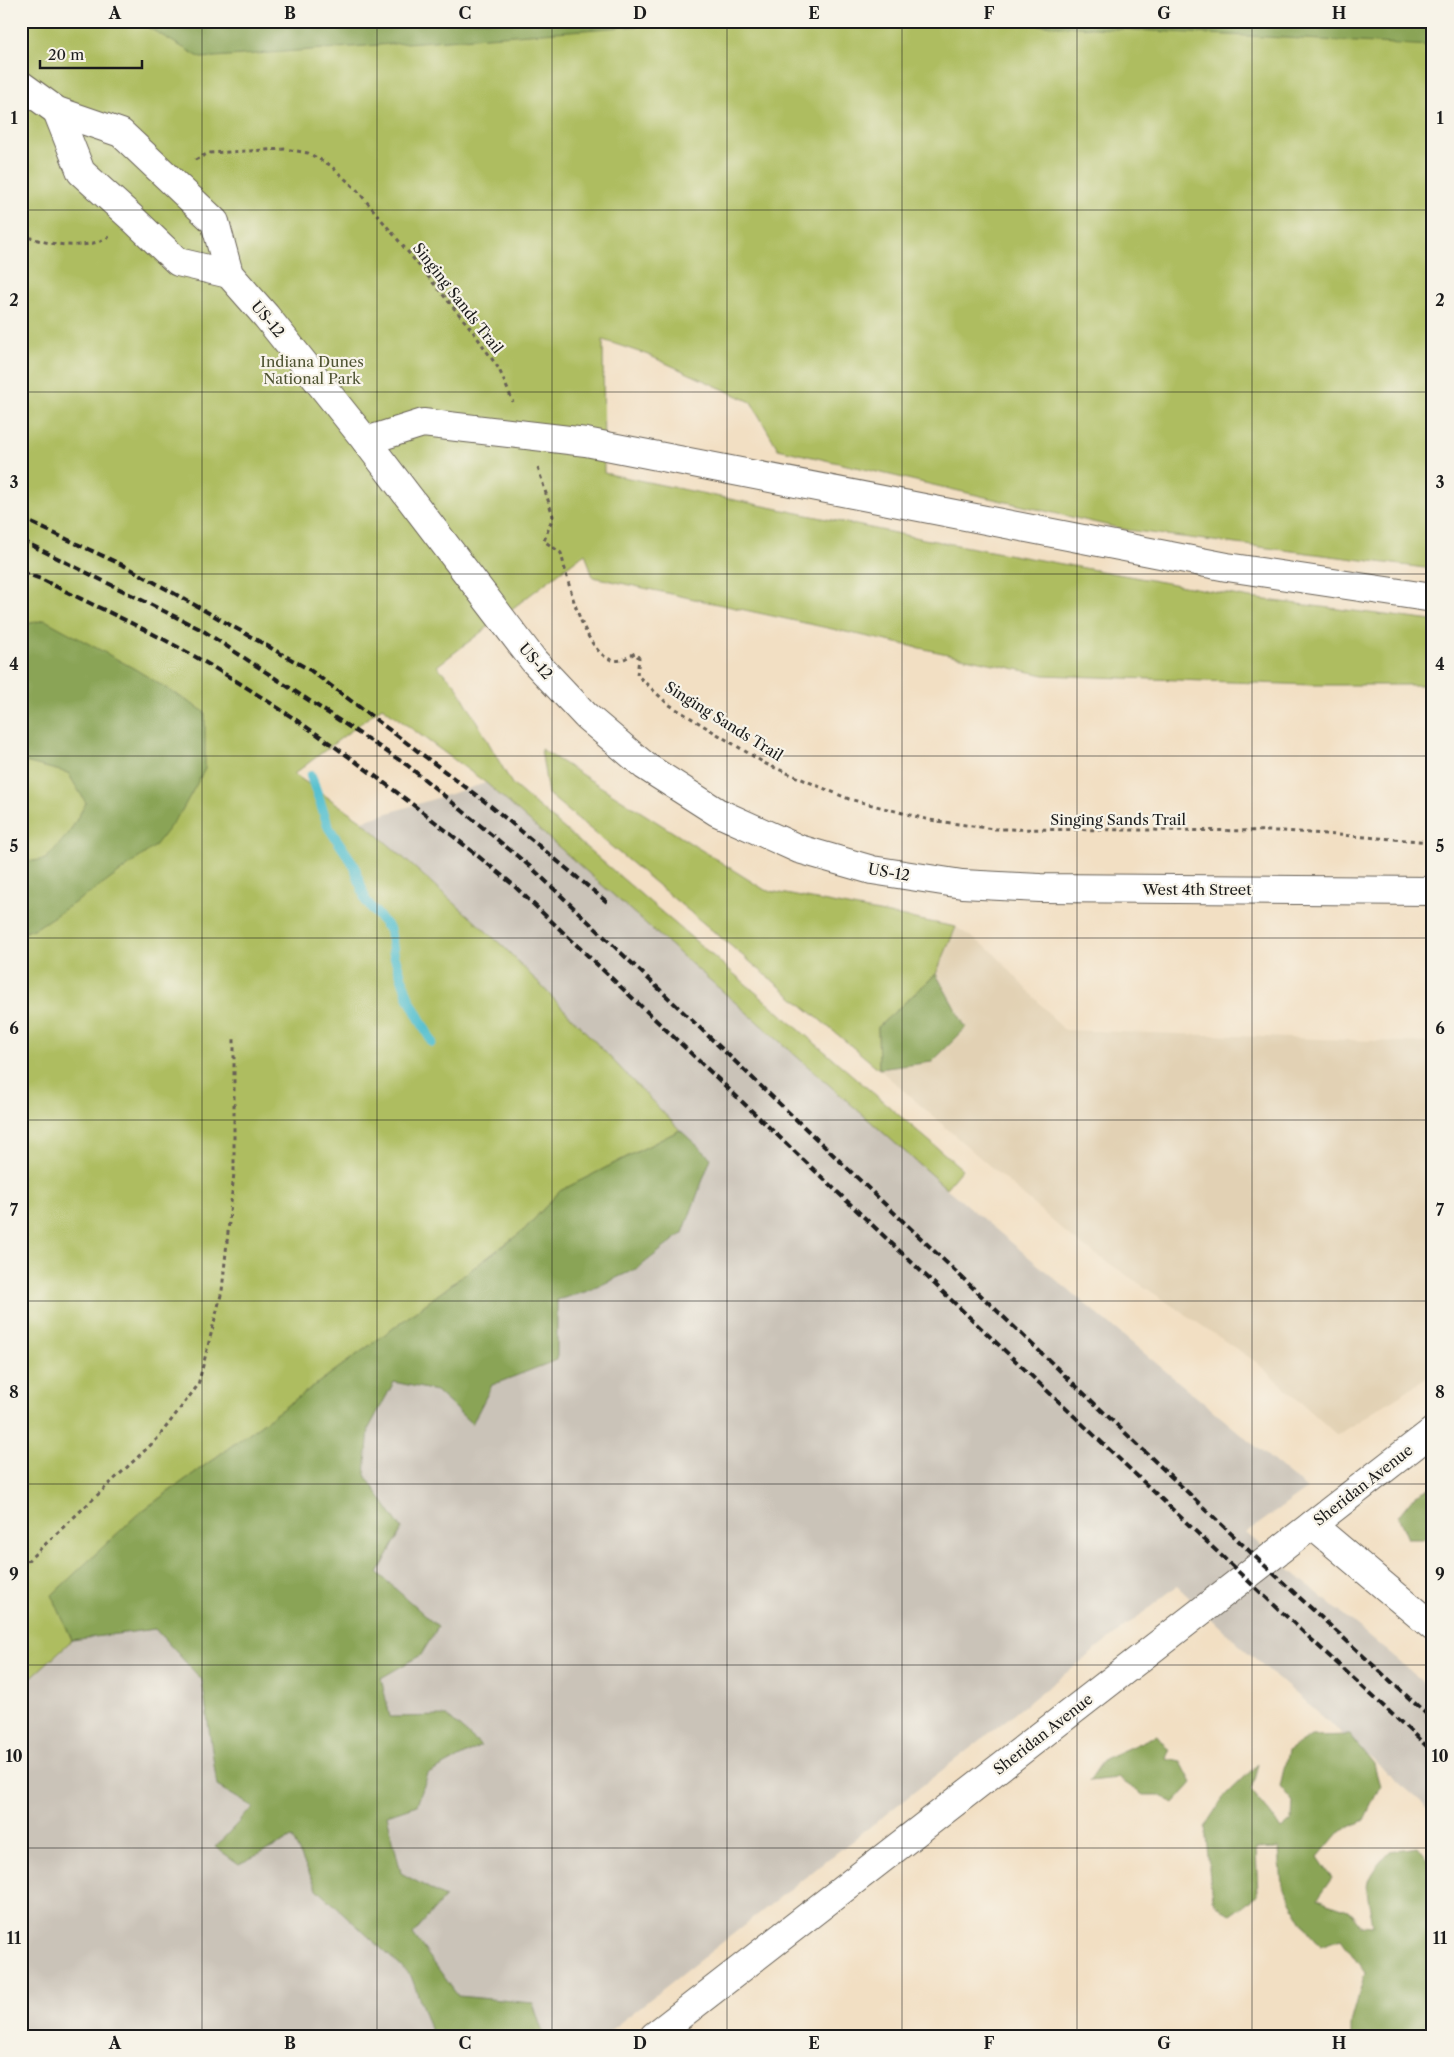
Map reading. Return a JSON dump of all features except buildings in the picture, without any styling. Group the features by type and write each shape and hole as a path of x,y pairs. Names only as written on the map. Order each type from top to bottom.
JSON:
{"main road":[{"name":"US-12","path":"21,85 57,111 121,133 173,180 215,222 229,274 266,316 366,441 534,661 586,716 645,766 717,812 798,849 872,870 962,884"},
{"path":"57,111 82,172 178,262 229,274"},
{"path":"366,441 423,423 586,442 1227,567 1433,598"},
{"name":"West 4th Street","path":"962,884 1040,888 1433,891"},
{"name":"Sheridan Avenue","path":"654,2036 1433,1431"},
{"path":"1312,1525 1433,1627"}],"path":[{"name":"Singing Sands Trail","path":"190,164 209,153 285,150 308,153 330,165 357,190 472,330 499,369 528,435 553,516 544,542 561,553 575,606 590,641 605,657 620,660 635,653 639,658 637,675 668,704 766,764 849,799 930,820 994,829 1284,831 1433,842"},
{"path":"21,234 36,240 62,245 100,242 114,234"},
{"path":"21,1567 157,1439 198,1385 222,1290 234,1173 234,1038"}],"shaded area":[{"path":"486,783 946,1188 1307,1489 1246,1533 1433,1690 1433,1812 1236,1642 1177,1586 603,2036 544,2036 533,2003 458,1996 412,1934 445,1897 401,1873 387,1815 417,1805 428,1774 480,1746 447,1716 390,1718 381,1678 421,1655 438,1627 378,1573 402,1529 365,1475 369,1428 394,1381 436,1391 472,1424 492,1385 557,1361 557,1300 588,1291 711,1158 680,1130 505,948 362,821"},
{"path":"956,927 991,950 1064,1030 1433,1043 1433,1374 1337,1435 1256,1362 1073,1239 879,1069 932,1062 966,1028 936,974"},
{"path":"155,1629 202,1680 217,1786 253,1806 215,1847 239,1864 292,1838 317,1889 411,1976 433,2036 21,2036 21,1686 72,1640"}],"green space":[{"name":"Indiana Dunes National Park","path":"21,21 1433,21 1433,569 1127,530 778,449 751,402 648,355 603,340 604,473 924,539 1250,598 1433,621 1433,685 1311,685 1044,675 593,577 585,553 437,666 456,685 512,784 962,1169 946,1188 486,783 382,707 294,774 362,821 505,948 680,1130 560,1191 524,1230 399,1324 138,1514 53,1595 72,1640 23,1685 21,1682"},
{"path":"137,21 706,21 201,58"},
{"path":"967,21 1433,21 1433,46"},
{"path":"45,620 135,669 205,712 205,769 181,812 155,846 105,883 36,928 21,934 21,863 46,859 69,833 86,803 68,773 21,761 21,625"},
{"path":"541,749 765,890 956,927 936,974 878,1027 879,1069 548,794"},
{"path":"936,974 966,1028 932,1062 879,1069 878,1027"},
{"path":"680,1130 711,1158 683,1233 638,1268 588,1291 557,1300 557,1360 492,1385 472,1424 436,1391 394,1382 369,1428 365,1475 402,1529 378,1573 438,1627 421,1655 381,1678 390,1717 447,1716 481,1746 428,1774 417,1805 387,1815 401,1873 445,1897 413,1934 458,1996 533,2003 544,2036 433,2036 411,1976 317,1889 292,1838 239,1864 215,1847 253,1807 217,1786 202,1680 155,1629 72,1640 52,1595 138,1514 399,1324 524,1230 560,1191"},
{"path":"1433,1486 1433,1531 1423,1539 1408,1539 1398,1516 1414,1496"},
{"path":"1157,1735 1169,1750 1166,1759 1181,1762 1192,1783 1174,1803 1159,1795 1143,1795 1118,1778 1089,1781 1104,1759"},
{"path":"1350,1735 1374,1765 1380,1786 1364,1820 1338,1833 1318,1857 1332,1878 1317,1899 1348,1910 1360,1925 1373,1926 1367,1886 1373,1871 1390,1851 1417,1847 1433,1868 1433,2036 1351,2036 1351,2023 1365,1973 1341,1939 1320,1946 1309,1933 1282,1886 1279,1848 1256,1849 1258,1895 1230,1915 1212,1900 1205,1826 1223,1798 1258,1764 1251,1790 1281,1829 1292,1820 1293,1802 1280,1786 1288,1751 1311,1736"}],"waterway":[{"path":"311,776 329,828 354,865 366,901 390,930 394,955 409,999 432,1042"}],"railway":[{"path":"21,518 129,568 310,670 492,807 607,902"},
{"path":"21,540 202,630 407,765 533,869 1263,1564 1433,1720"},
{"path":"21,572 41,579 157,636 194,656 277,707 396,792 511,883 1245,1578 1433,1752"}]}
